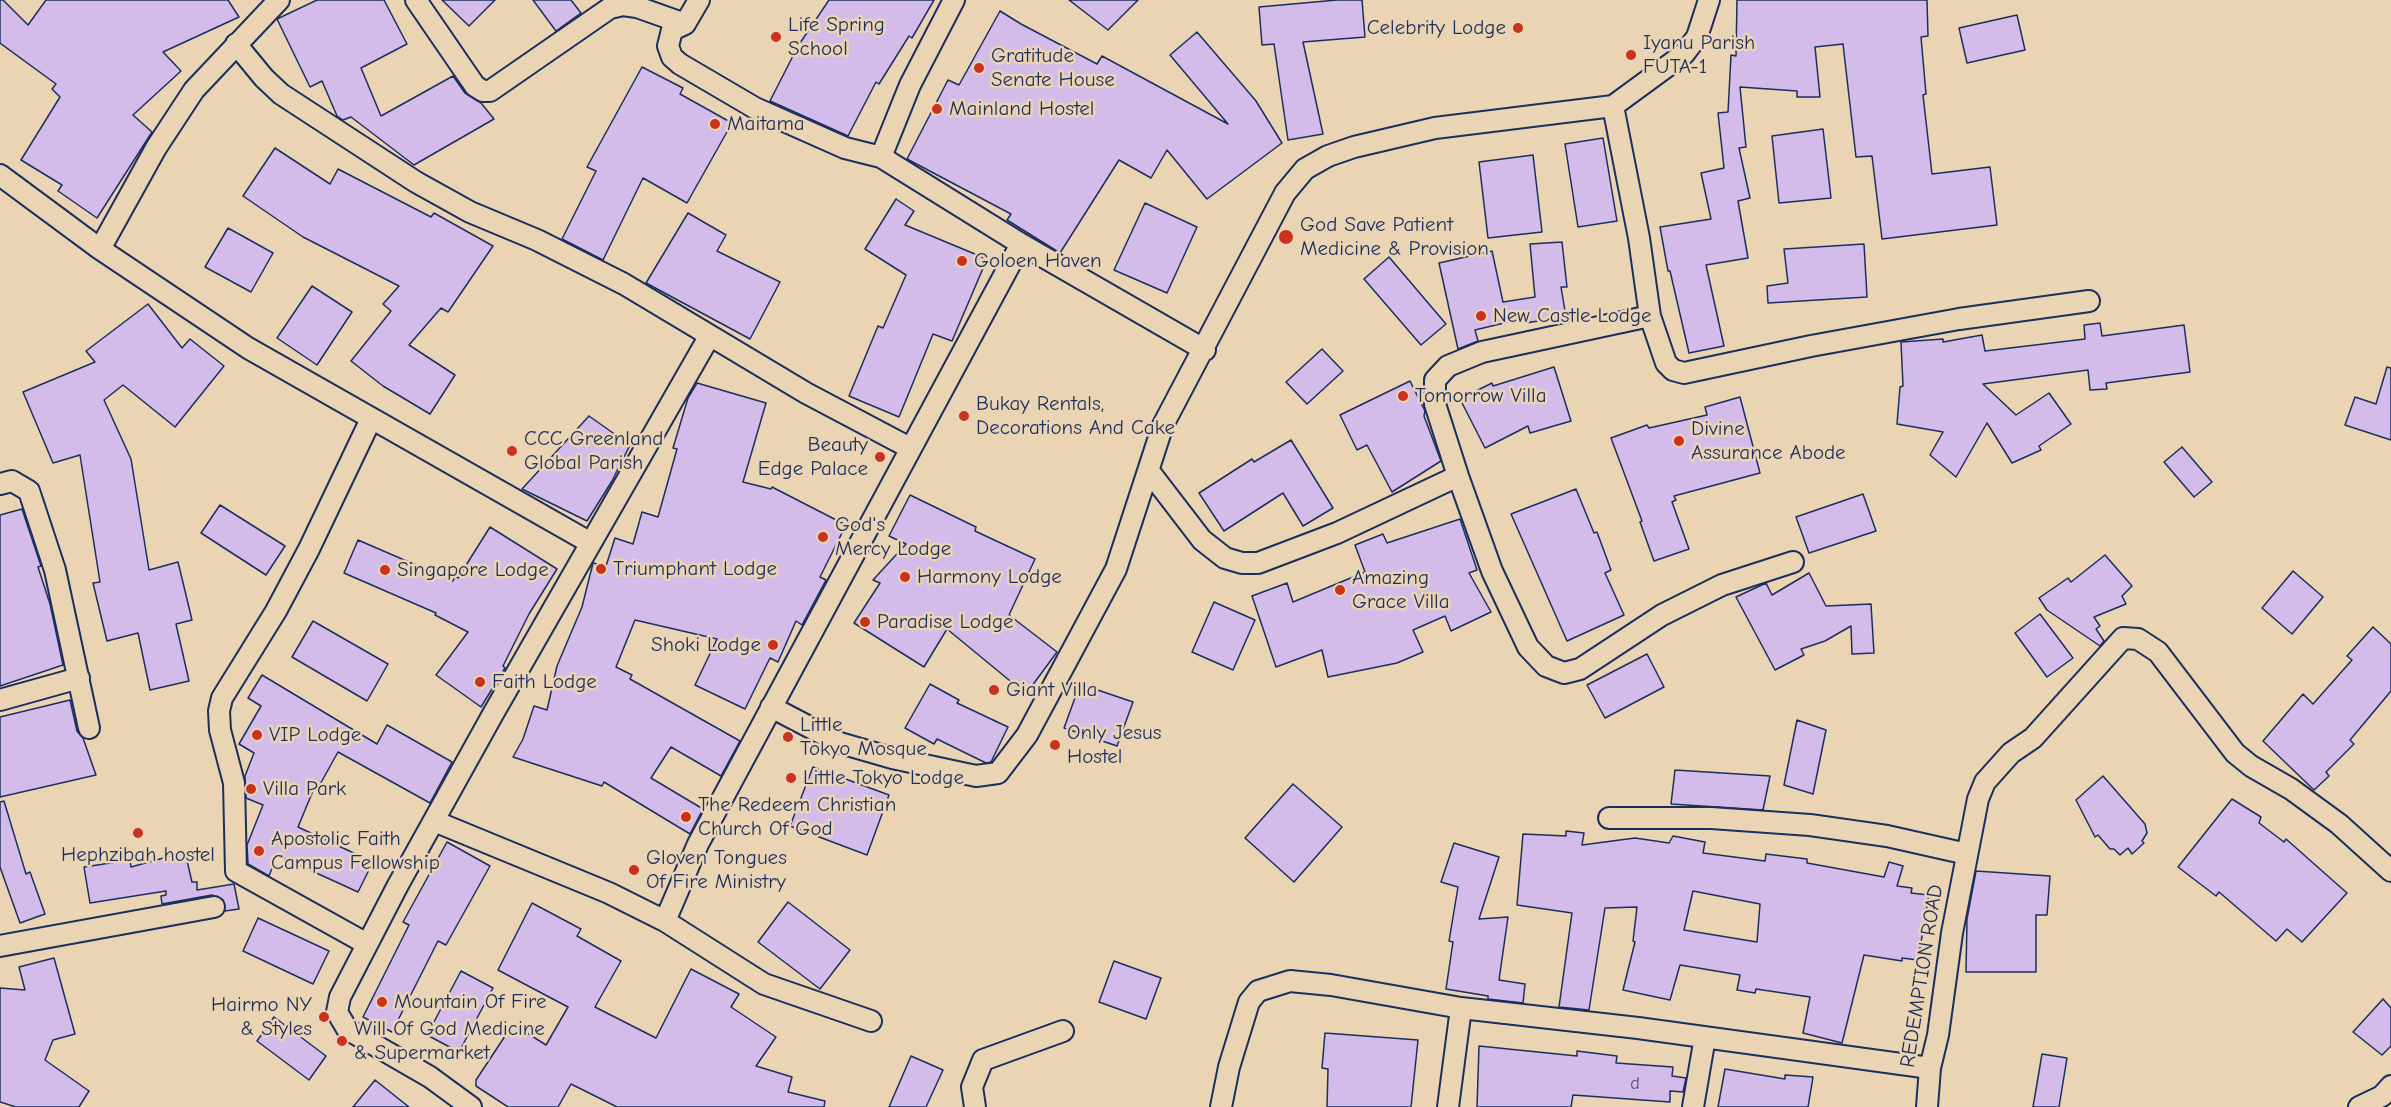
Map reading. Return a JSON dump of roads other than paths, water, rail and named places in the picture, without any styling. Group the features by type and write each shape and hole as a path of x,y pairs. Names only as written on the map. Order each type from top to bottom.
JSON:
{"street":[{"path":"100,249 156,148 194,90 279,0"},
{"path":"416,0 475,86 483,91 490,91 610,8 623,5 685,24"},
{"path":"699,0 685,24 672,30 668,46 672,57 680,64 755,108 845,148 881,157 1021,244 1205,350"},
{"path":"881,157 910,85 954,0"},
{"path":"771,707 840,743 892,758 976,776 998,772 1027,735 1116,569 1163,425 1205,350 1285,194 1305,169 1328,156 1354,147 1436,128 1613,106 1684,54 1697,37 1709,0"},
{"path":"236,44 264,78 281,94 416,182 470,212 537,240 624,284 709,337 910,448"},
{"path":"1613,106 1639,238 1650,316 1666,363 1672,370 1684,373 1936,323 2089,301"},
{"path":"0,175 100,249 248,348 589,542"},
{"path":"665,921 698,844 1021,244"},
{"path":"1650,316 1482,352 1448,366 1435,380 1435,404 1458,476 1492,571 1528,647 1546,666 1564,673 1580,669 1662,615 1722,585 1793,562"},
{"path":"471,1107 430,1077 347,1029 337,1012 340,997 434,821 589,542 709,337"},
{"path":"367,944 236,871 234,783 220,730 219,711 222,698 276,611 309,549 371,419"},
{"path":"1149,471 1202,540 1225,558 1242,563 1258,563 1336,533 1458,476"},
{"path":"0,484 12,480 29,491 55,570 89,728"},
{"name":"REDEMPTION ROAD","path":"1927,1107 1930,1068 1938,1035 1952,933 1978,799 1985,782 2011,753 2032,738 2105,655 2123,638 2138,639 2158,652 2209,715 2216,729 2235,753 2339,824 2391,871"},
{"path":"0,700 79,678"},
{"path":"1609,818 1690,818 1810,825 1887,836 1967,854"},
{"path":"434,821 609,892 665,921 764,984 871,1021"},
{"path":"0,946 214,907"},
{"path":"1221,1107 1229,1067 1249,1002 1258,991 1290,981 1323,984 1461,1008 1705,1037 1930,1068"},
{"path":"1448,1107 1461,1008"},
{"path":"975,1107 972,1087 983,1060 1063,1030"},
{"path":"1693,1107 1705,1037"},
{"path":"2359,1107 2382,1096 2391,1086"}],"place":[{"name":"Celebrity Lodge","path":"1518,28"},
{"name":"Life Spring School","path":"776,37"},
{"name":"Iyanu Parish FUTA-1","path":"1631,55"},
{"name":"Gratitude Senate House","path":"979,68"},
{"name":"Mainland Hostel","path":"937,109"},
{"name":"Maitama","path":"715,124"},
{"name":"God Save Patient Medicine & Provision","path":"1286,237"},
{"name":"Goloen Haven","path":"962,261"},
{"name":"New Castle Lodge","path":"1481,316"},
{"name":"Tomorrow Villa","path":"1403,396"},
{"name":"Bukay Rentals, Decorations And Cake","path":"964,416"},
{"name":"Divine Assurance Abode","path":"1679,441"},
{"name":"CCC Greenland Global Parish","path":"512,451"},
{"name":"Beauty Edge Palace","path":"880,457"},
{"name":"God's Mercy Lodge","path":"823,537"},
{"name":"Triumphant Lodge","path":"601,569"},
{"name":"Singapore Lodge","path":"385,570"},
{"name":"Harmony Lodge","path":"905,577"},
{"name":"Amazing Grace Villa","path":"1340,590"},
{"name":"Paradise Lodge","path":"865,622"},
{"name":"Shoki Lodge","path":"773,645"},
{"name":"Faith Lodge","path":"480,682"},
{"name":"Giant Villa","path":"994,690"},
{"name":"VIP Lodge","path":"257,735"},
{"name":"Little Tokyo Mosque","path":"788,737"},
{"name":"Only Jesus Hostel","path":"1055,745"},
{"name":"Little Tokyo Lodge","path":"791,778"},
{"name":"Villa Park","path":"251,789"},
{"name":"The Redeem Christian Church Of God","path":"686,817"},
{"name":"Hephzibah hostel","path":"138,833"},
{"name":"Apostolic Faith Campus Fellowship","path":"259,851"},
{"name":"Gloven Tongues Of Fire Ministry","path":"634,870"},
{"name":"Mountain Of Fire","path":"382,1002"},
{"name":"Hairmo NY & Styles","path":"324,1017"},
{"name":"Will Of God Medicine & Supermarket","path":"342,1041"}]}
